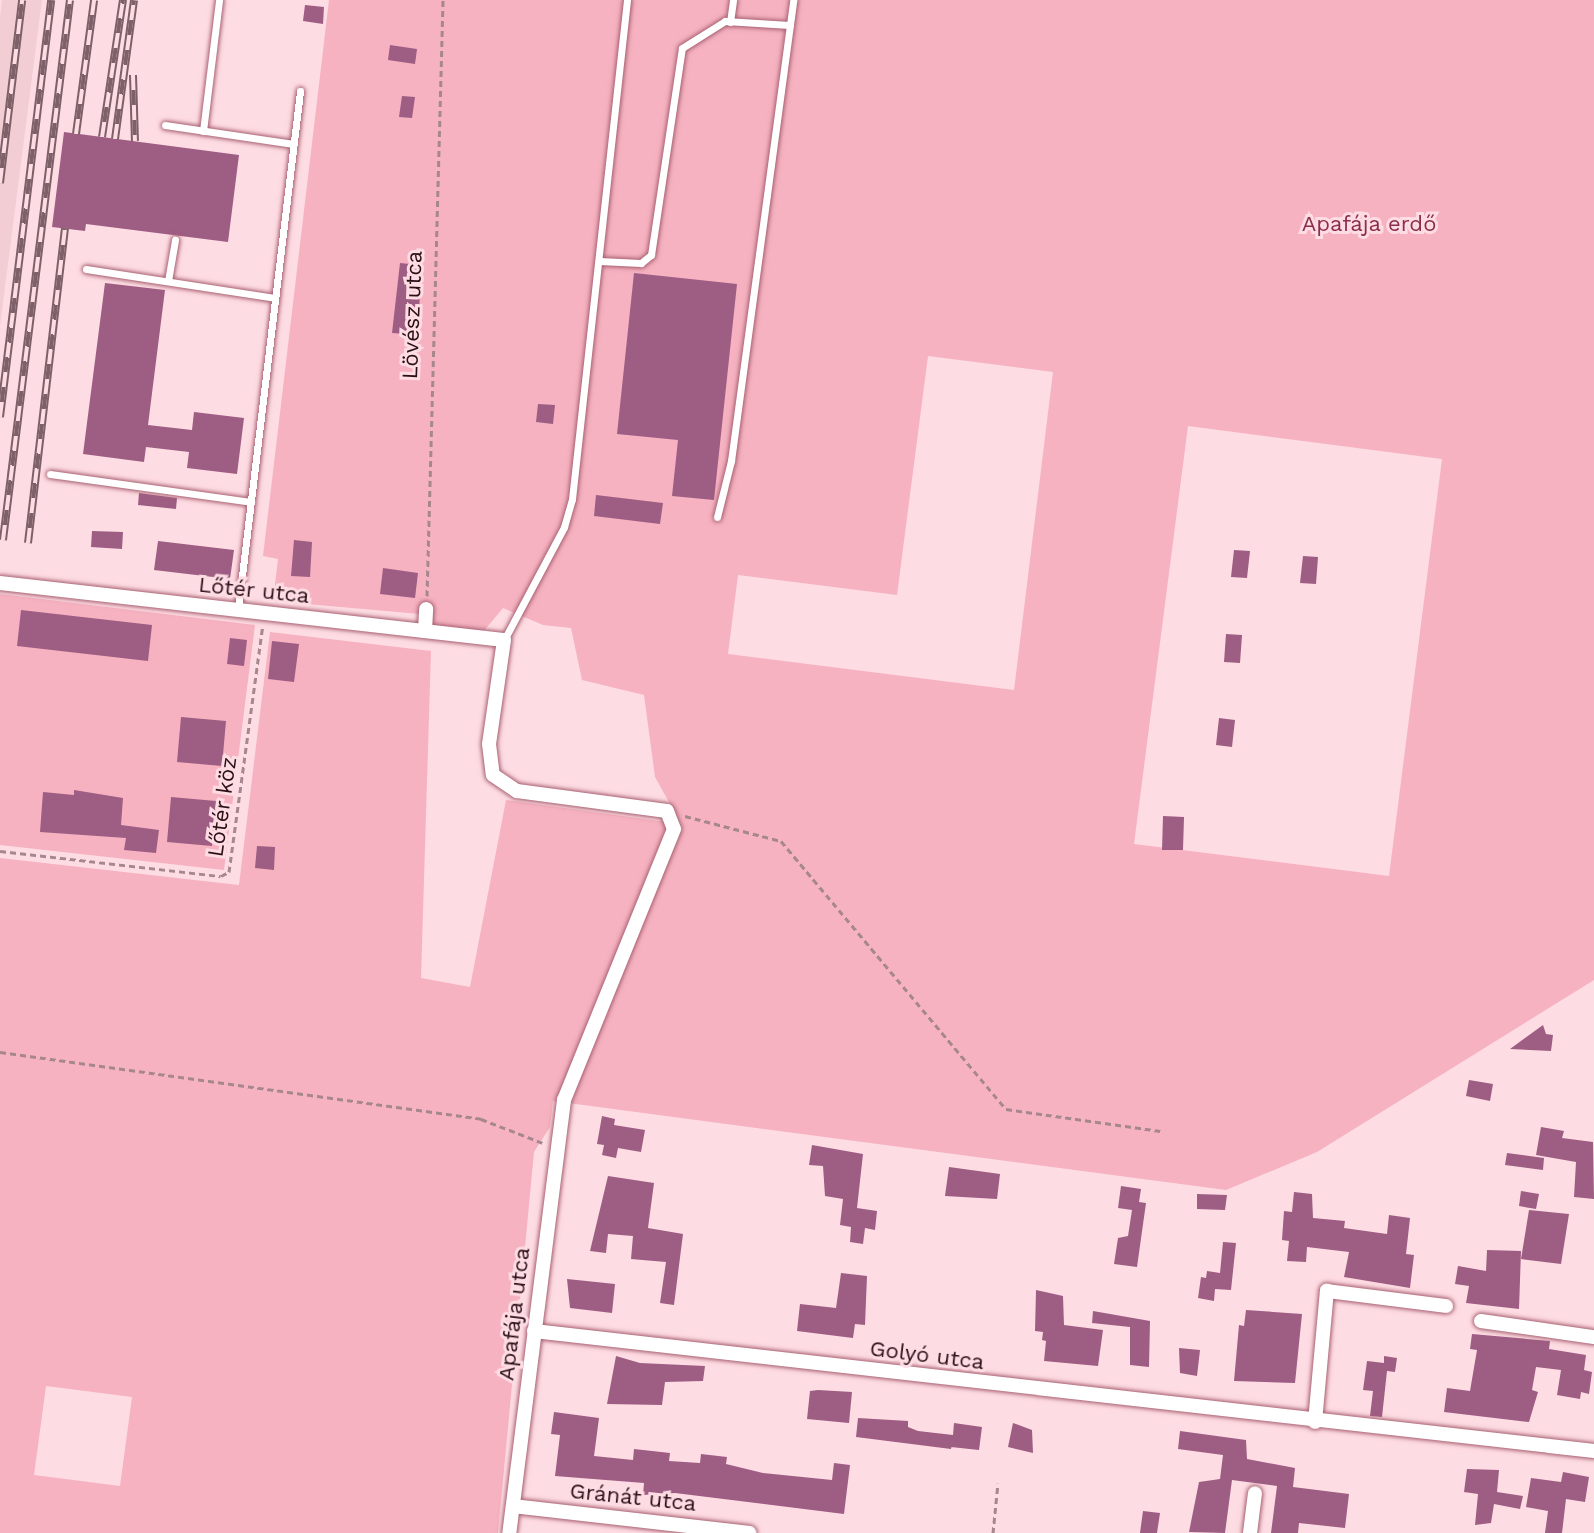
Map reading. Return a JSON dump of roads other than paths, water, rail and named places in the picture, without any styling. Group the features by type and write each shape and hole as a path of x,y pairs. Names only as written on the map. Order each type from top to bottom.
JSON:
{"street":[{"name":"Lőtér utca","path":"0,583 504,640"},
{"path":"425,631 426,609"},
{"name":"Apafája utca","path":"504,640 489,744 493,775 517,791 667,811 674,829 564,1100 555,1148 509,1533"},
{"path":"1315,1422 1327,1291 1446,1306"},
{"path":"1481,1321 1594,1337"},
{"name":"Golyó utca","path":"534,1331 1315,1422 1594,1451"},
{"path":"1250,1533 1255,1493"},
{"name":"Gránát utca","path":"513,1506 749,1533"}],"lane":[{"path":"203,131 219,0"},
{"path":"504,640 564,527 572,499 627,0"},
{"path":"730,22 733,0"},
{"path":"717,517 731,461 793,0"},
{"path":"599,261 641,263 651,255 682,48 696,36 730,22 790,25"},
{"path":"238,610 300,91"},
{"path":"165,125 294,144"},
{"path":"168,281 175,240"},
{"path":"86,269 275,298"},
{"path":"50,474 251,502"}],"railway":[{"path":"0,183 22,0"},
{"path":"0,417 51,0"},
{"path":"3,540 70,0"},
{"path":"76,134 94,0"},
{"path":"102,137 123,0"},
{"path":"115,139 134,0"},
{"path":"133,75 135,141"},
{"path":"28,543 65,228"}],"park label":[{"name":"Apafája erdő","path":"1369,224"}]}
